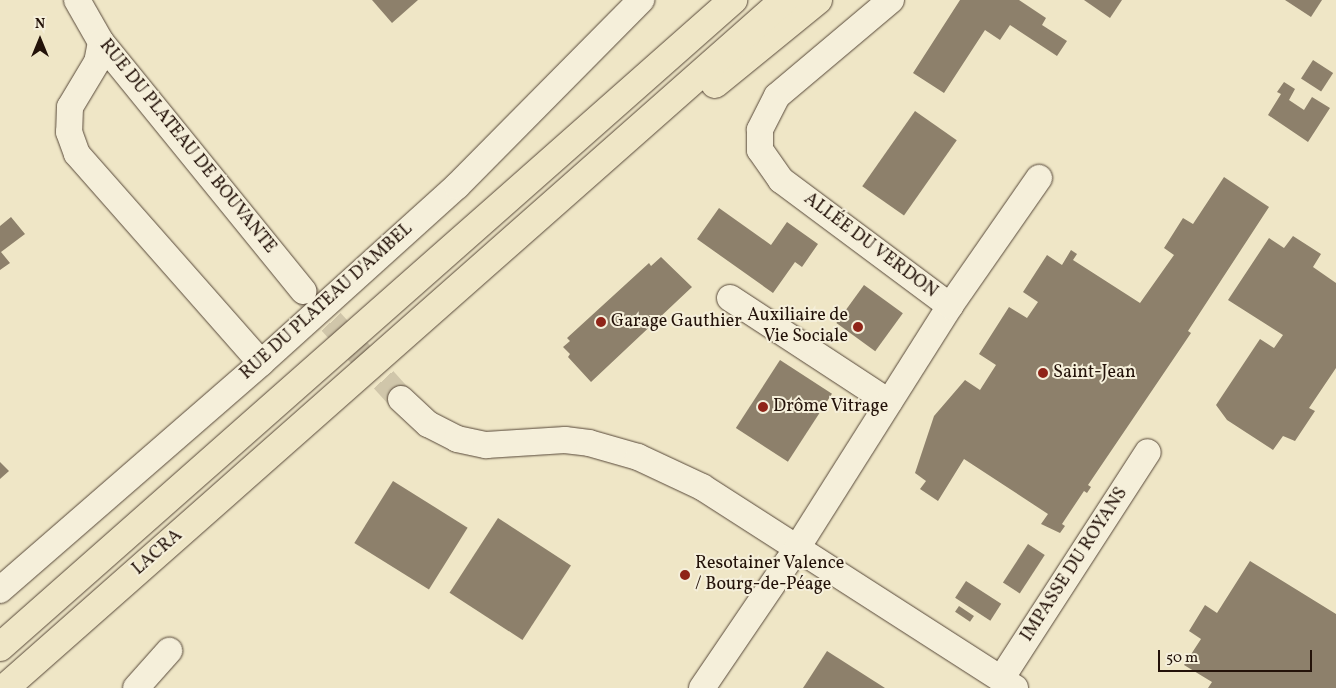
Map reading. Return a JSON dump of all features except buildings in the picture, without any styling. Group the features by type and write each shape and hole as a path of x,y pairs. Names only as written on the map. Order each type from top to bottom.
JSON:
{"highway":[{"path":"474,231 712,0"},
{"path":"0,647 474,231 733,0"},
{"path":"311,417 784,0"},
{"path":"311,417 818,0"},
{"name":"LACRA","path":"5,688 311,417"}],"street":[{"name":"RUE DU PLATEAU DE BOUVANTE","path":"77,0 101,42 303,291"},
{"name":"RUE DU PLATEAU D'AMBEL","path":"0,590 261,363 457,186 641,0"},
{"name":"ALLÉE DU VERDON","path":"702,688 797,548 950,306 781,180 760,150 760,130 776,96 891,0"},
{"path":"101,42 97,62 70,107 68,132 77,154 261,363"},
{"path":"950,306 1039,178"},
{"path":"730,298 889,402"},
{"path":"401,400 428,424 457,439 486,445 565,440 590,443 638,457 702,487 1008,684"},
{"name":"IMPASSE DU ROYANS","path":"1008,684 1148,452"},
{"path":"136,688 169,651"}],"tunnel":[{"path":"305,293 401,399"}],"place":[{"name":"Garage Gauthier","path":"601,322"},
{"name":"Auxiliaire de Vie Sociale","path":"858,327"},
{"name":"Saint-Jean","path":"1043,373"},
{"name":"Drôme Vitrage","path":"763,407"},
{"name":"Resotainer Valence / Bourg-de-Péage","path":"685,575"}]}
